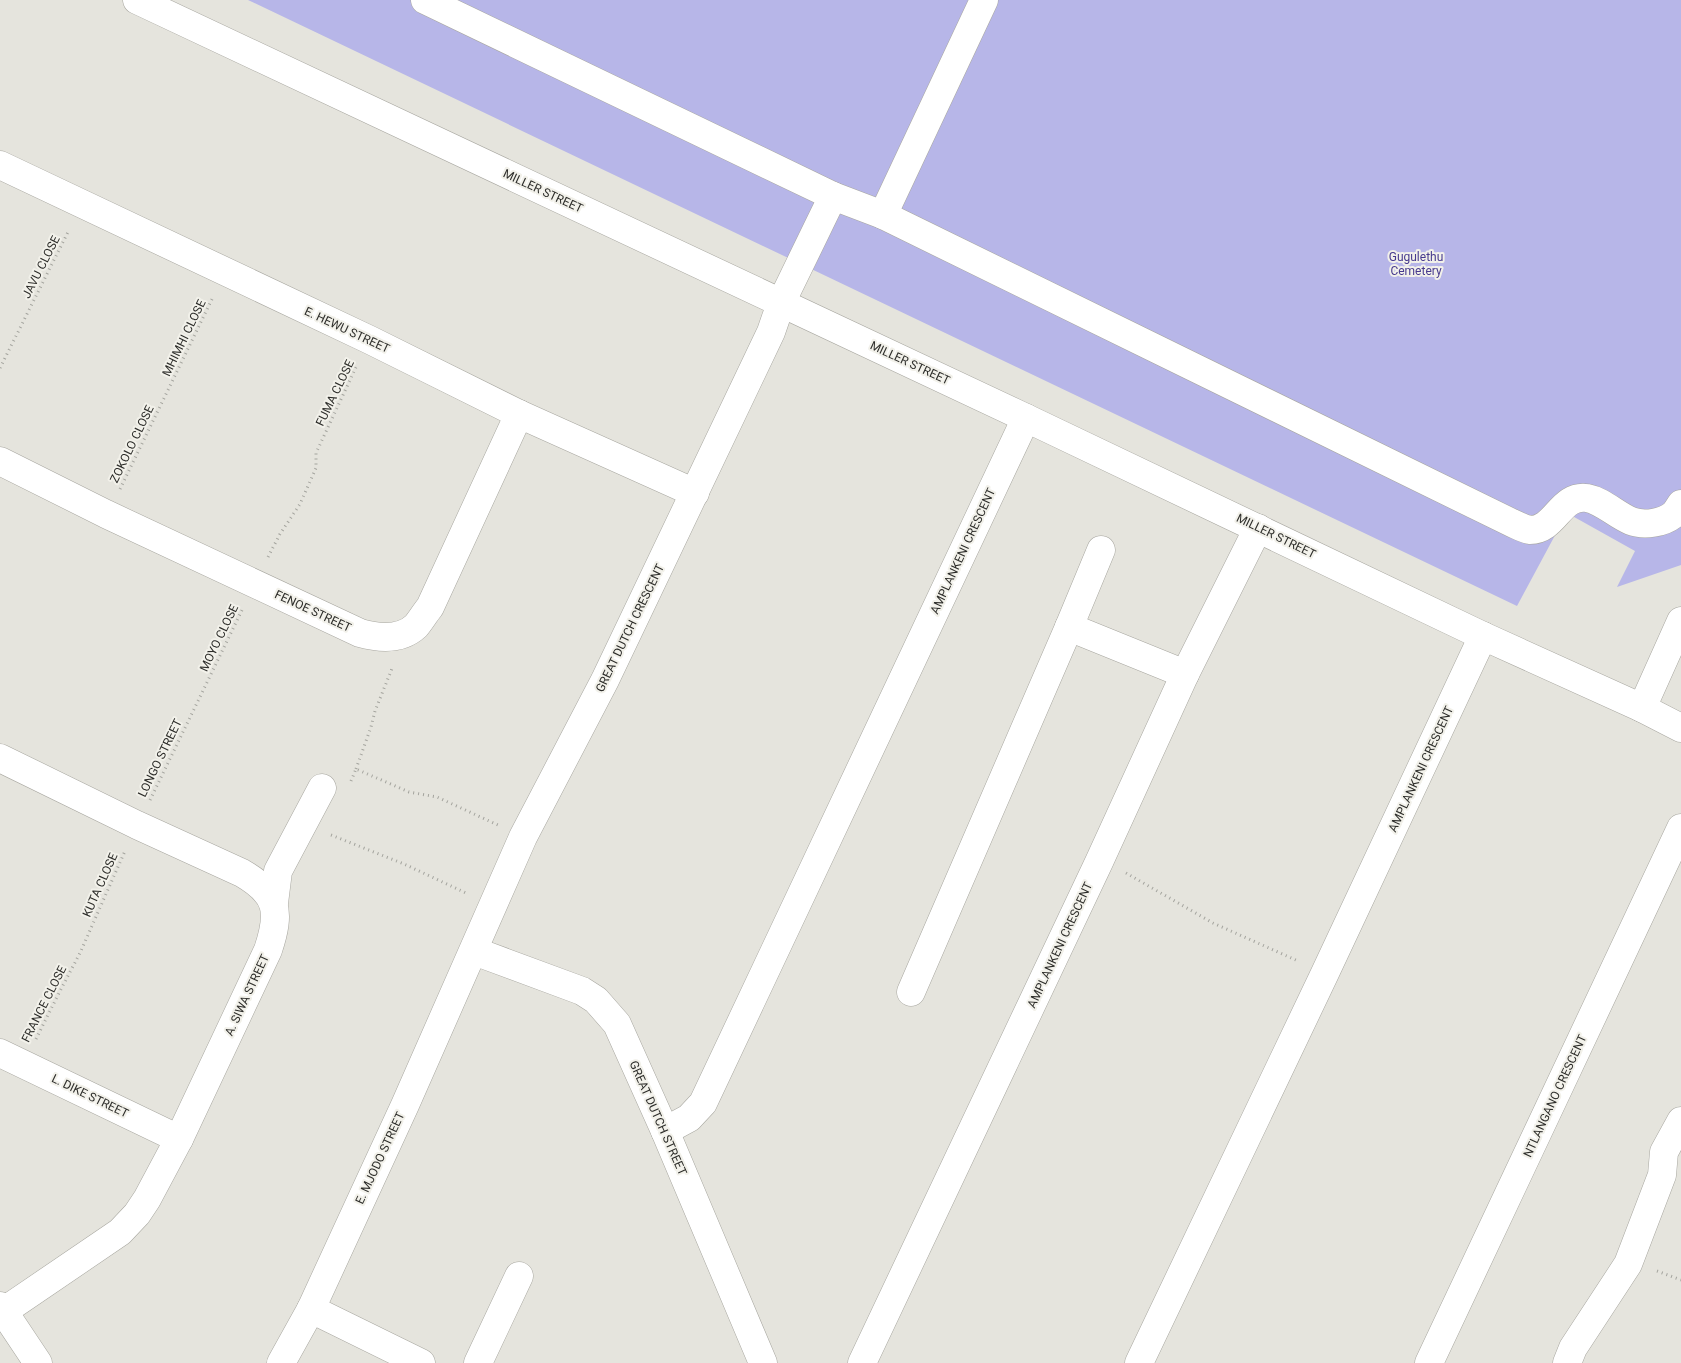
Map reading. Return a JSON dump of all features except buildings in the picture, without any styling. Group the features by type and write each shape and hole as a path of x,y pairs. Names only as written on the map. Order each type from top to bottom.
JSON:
{"street":[{"name":"MILLER STREET","path":"138,0 1681,728"},
{"path":"426,0 833,196 883,215 1529,530 1542,528 1554,518 1566,503 1578,498 1588,498 1631,521 1648,524 1662,521 1674,514 1681,504"},
{"path":"883,215 984,0"},
{"name":"E. HEWU STREET","path":"0,165 81,205 370,340 519,414 695,493"},
{"name":"GREAT DUTCH CRESCENT","path":"474,951 523,837 605,680 771,332 781,303 833,196"},
{"name":"FENOE STREET","path":"0,461 106,514 360,633 384,638 405,633 415,626 430,607 519,414"},
{"name":"AMPLANKENI CRESCENT","path":"665,1131 689,1118 703,1103 1026,418"},
{"name":"AMPLANKENI CRESCENT","path":"862,1363 1100,862 1185,674 1258,528"},
{"path":"911,992 1101,550"},
{"path":"1642,708 1681,621"},
{"path":"1069,627 1185,674"},
{"name":"AMPLANKENI CRESCENT","path":"1139,1363 1483,636"},
{"path":"0,758 242,873 265,889 274,903"},
{"name":"A. SIWA STREET","path":"2,1308 120,1232 138,1214 179,1139 268,950 276,915 274,903 278,871 322,788"},
{"name":"NTLANGANO CRESCENT","path":"1429,1363 1681,828"},
{"name":"GREAT DUTCH STREET","path":"474,951 582,991 596,1000 616,1024 665,1131 763,1363"},
{"name":"E. MJODO STREET","path":"281,1363 311,1309 474,951"},
{"name":"L. DIKE STREET","path":"12,1058 179,1139"},
{"path":"1567,1363 1573,1348 1628,1264 1662,1175 1664,1152 1681,1121"},
{"path":"478,1363 519,1276"},
{"path":"2,1308 38,1363"},
{"path":"311,1309 421,1363"}],"path":[{"name":"JAVU CLOSE","path":"0,368 81,205"},
{"name":"MHIMHI CLOSE","path":"166,394 217,289"},
{"name":"FUMA CLOSE","path":"255,584 280,534 300,504 316,468 316,454 370,340"},
{"name":"ZOKOLO CLOSE","path":"118,492 166,394"},
{"name":"MOYO CLOSE","path":"198,700 255,584"},
{"path":"322,788 345,796 395,661 394,636"},
{"name":"LONGO STREET","path":"138,825 198,700"},
{"path":"356,769 409,792 437,797 523,837"},
{"path":"303,823 404,864 494,905"},
{"name":"KUTA CLOSE","path":"80,953 138,825"},
{"path":"1122,870 1213,923 1300,962"},
{"name":"FRANCE CLOSE","path":"12,1058 80,953"}],"green space":[{"name":"Gugulethu Cemetery","path":"248,0 1681,0 1681,565 1617,587 1635,551 1567,513 1517,606"}]}
